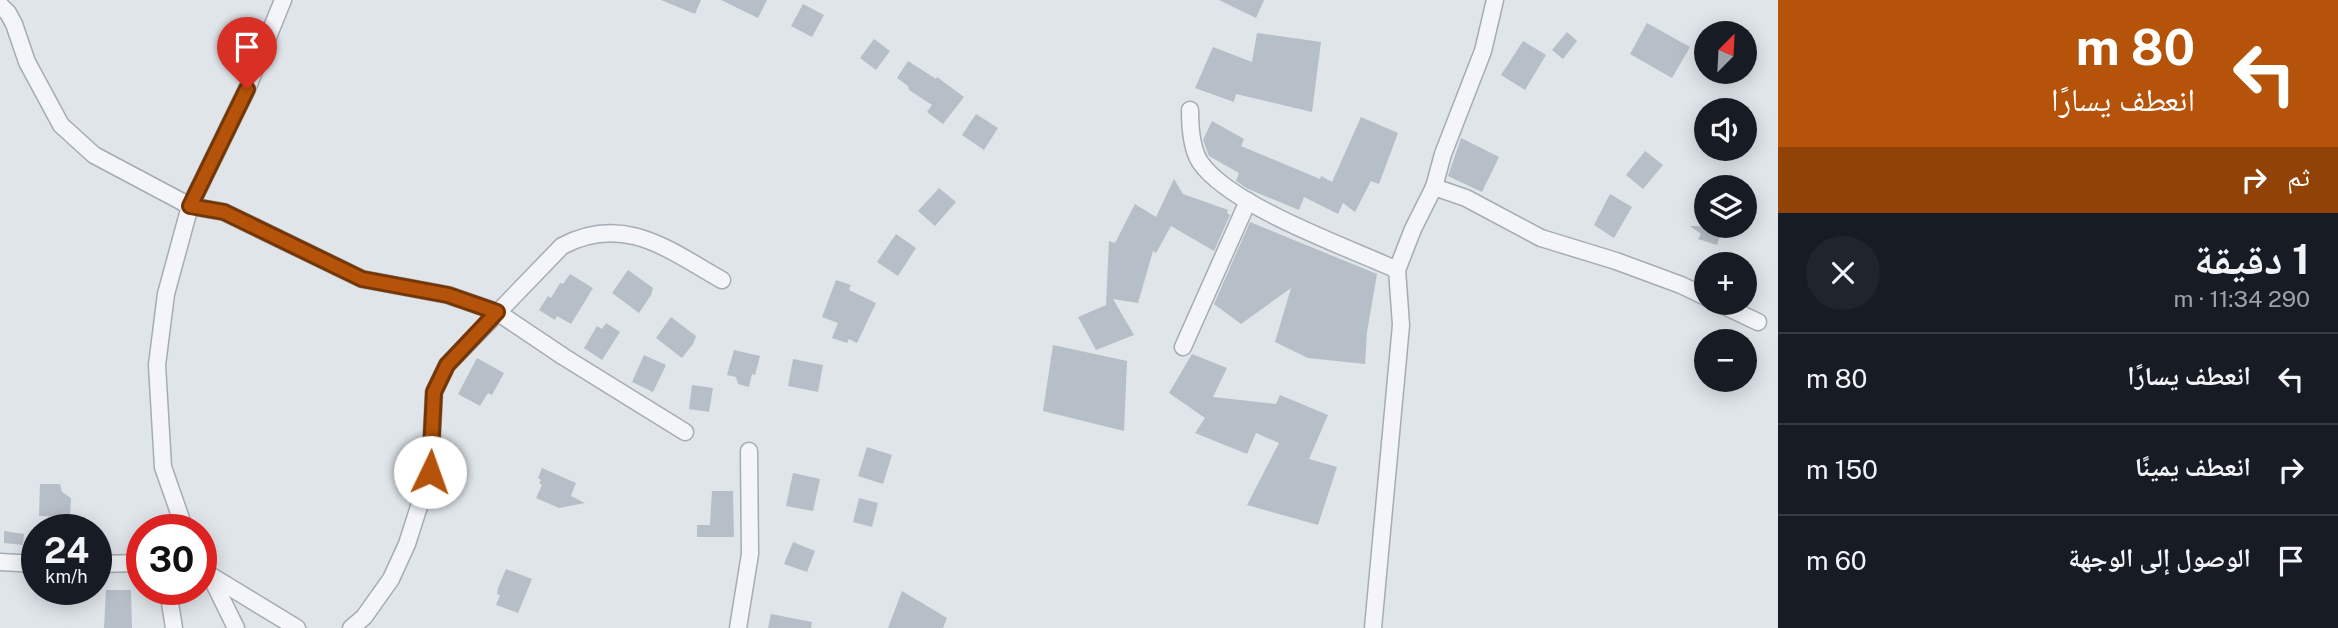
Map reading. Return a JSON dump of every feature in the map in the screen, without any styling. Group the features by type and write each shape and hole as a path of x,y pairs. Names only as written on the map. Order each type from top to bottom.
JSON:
{"street":[{"path":"179,514 163,467 157,365 166,294 190,206 247,89 283,0"},
{"path":"1373,628 1401,324 1397,270 1434,187 1443,154 1483,51 1494,0"},
{"path":"0,5 14,24 27,62 61,125 94,155 190,206 224,212 362,279 448,295 497,312 685,432"},
{"path":"1190,110 1190,131 1199,160 1216,179 1248,201 1397,270"},
{"path":"1434,187 1466,198 1541,238 1616,261 1694,291"},
{"path":"1183,347 1248,201"},
{"path":"351,628 364,617 391,579 407,544 430,472 434,392 447,365 562,246 579,237 604,232 629,233 664,247 722,280"},
{"path":"1745,315 1758,321"},
{"path":"738,628 750,554 749,451"},
{"path":"0,562 21,563"},
{"path":"217,578 297,628"},
{"path":"217,593 236,628"},
{"path":"170,605 174,628"}],"building":[{"path":"661,0 701,0 695,14"},
{"path":"721,0 767,0 758,18"},
{"path":"1219,0 1264,0 1256,18"},
{"path":"803,4 824,15 812,37 791,26"},
{"path":"1647,23 1690,47 1672,78 1630,54"},
{"path":"1567,32 1577,41 1563,59 1552,50"},
{"path":"1257,33 1321,42 1312,112 1236,94 1234,102 1195,88 1213,47 1252,62"},
{"path":"874,39 890,51 876,70 860,58"},
{"path":"1523,41 1546,55 1525,90 1501,75"},
{"path":"908,61 936,79 937,77 964,97 943,124 927,112 932,105 909,90 908,86 897,78"},
{"path":"976,114 998,128 984,150 962,135"},
{"path":"1361,117 1398,133 1379,184 1371,181 1355,212 1343,203 1338,214 1304,197 1299,210 1248,189 1236,181 1239,173 1209,156 1203,140 1212,121 1244,139 1241,146 1332,182"},
{"path":"1461,138 1499,157 1482,192 1448,176"},
{"path":"1645,151 1663,165 1643,189 1626,175"},
{"path":"1174,179 1183,194 1228,210 1230,215 1214,251 1171,226 1156,253 1153,251 1138,303 1113,299 1134,335 1096,350 1078,317 1106,305 1109,241 1115,243 1135,204 1156,217"},
{"path":"939,188 956,202 935,226 918,211"},
{"path":"1610,194 1632,207 1614,238 1594,225"},
{"path":"1250,222 1377,274 1367,332 1365,364 1308,358 1275,342 1291,288 1241,324 1214,304"},
{"path":"896,234 916,248 898,276 877,262"},
{"path":"1699,238 1719,238 1717,245"},
{"path":"628,270 653,288 639,313 612,293"},
{"path":"570,274 593,288 571,324 557,316 555,320 539,310 548,296 551,298 560,283 563,284"},
{"path":"836,280 851,285 849,290 876,303 857,343 849,339 847,343 832,338 838,323 822,317"},
{"path":"671,317 696,336 682,358 656,338"},
{"path":"606,323 620,332 602,360 584,348 597,326 602,329"},
{"path":"1053,345 1127,361 1124,431 1043,411"},
{"path":"734,350 760,356 749,387 738,384 736,377 727,375"},
{"path":"1192,354 1227,368 1213,397 1276,404 1280,395 1328,415 1309,459 1337,467 1318,525 1247,505 1279,443 1256,433 1247,454 1195,433 1205,418 1169,393"},
{"path":"644,355 666,365 653,392 632,382"},
{"path":"477,358 504,373 492,395 488,393 480,406 458,394"},
{"path":"793,359 823,365 818,392 788,386"},
{"path":"692,385 713,388 709,412 689,409"},
{"path":"867,447 892,455 883,484 858,476"},
{"path":"542,468 576,483 571,496 585,503 559,508 536,498 542,485 538,478"},
{"path":"793,473 820,479 813,511 786,506"},
{"path":"40,484 60,484 62,492 71,498 70,514 39,514"},
{"path":"712,491 733,491 734,537 697,537 697,525 710,525"},
{"path":"859,498 878,503 872,527 853,522"},
{"path":"4,531 21,534 21,545 4,543"},
{"path":"793,542 815,551 807,572 784,564"},
{"path":"506,569 532,579 518,613 496,605 500,595 497,594 498,588"},
{"path":"112,590 126,590 126,605 131,605 132,628 104,628 105,605 112,605"},
{"path":"902,591 947,618 943,628 888,628"},
{"path":"771,614 812,622 811,628 768,628"}],"route":[{"path":"247,89 190,206 224,212 362,279 448,295 497,312 447,365 434,392 430,472"}]}
